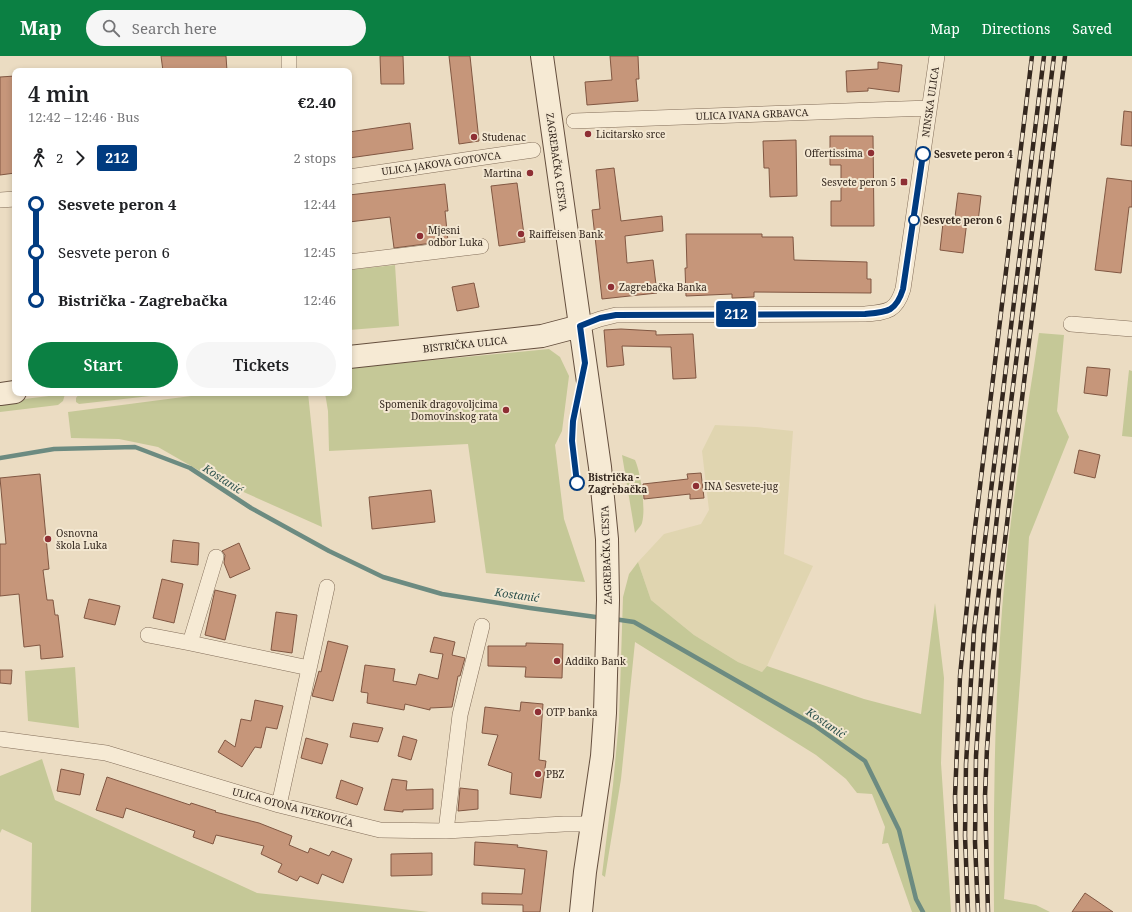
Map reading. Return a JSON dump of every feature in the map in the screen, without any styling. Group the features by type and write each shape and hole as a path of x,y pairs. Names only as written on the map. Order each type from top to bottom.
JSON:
{"main road":[{"name":"ZAGREBAČKA CESTA","path":"542,56 604,503 607,538 608,600 605,713 602,756 581,912"},
{"name":"BISTRIČKA ULICA","path":"352,357 542,336 580,326"},
{"path":"0,394 12,392"}],"street":[{"path":"288,56 289,68"},
{"name":"NINSKA ULICA","path":"580,326 600,318 616,315 865,314 890,310 900,299 903,289 937,56"},
{"name":"ULICA IVANA GRBAVCA","path":"574,121 930,108"},
{"name":"ULICA JAKOVA GOTOVCA","path":"352,176 532,150"},
{"path":"0,200 12,199"},
{"path":"352,262 481,246"},
{"path":"1071,324 1132,329"},
{"path":"190,643 216,557"},
{"path":"279,805 327,587"},
{"path":"446,832 460,715 482,626"},
{"path":"148,635 309,668"},
{"name":"ULICA OTONA IVEKOVIĆA","path":"0,739 106,753 279,805 380,830 446,832 564,824 592,824"}],"shaded area":[{"path":"715,425 793,431 784,554 813,566 767,666 762,672 738,662 694,635 651,600 638,562 664,534 701,524 709,510 702,451"}],"green space":[{"path":"395,265 399,326 352,330 352,270"},
{"path":"1039,333 1064,335 1057,411 1069,437 1029,537 1004,899 1036,905 1050,912 994,912 996,712 1002,612 1012,513"},
{"path":"549,349 560,357 569,376 562,431 555,445 564,519 585,582 486,573 468,444 329,451 328,411 326,396 352,396 352,368"},
{"path":"1129,370 1132,371 1132,437 1122,436"},
{"path":"49,396 64,396 63,401 58,405 0,412 0,402"},
{"path":"78,396 150,396 79,404 76,402"},
{"path":"191,396 308,396 322,527 212,478 158,447 119,439 71,438 68,412"},
{"path":"622,455 635,460 641,482 643,517 641,524 635,533"},
{"path":"638,562 651,600 694,635 738,662 762,672 767,666 864,699 921,714 935,603 944,678 941,763 951,912 912,912 888,843 882,844 885,827 872,794 857,793 846,779 816,755 635,642 621,779 605,877 602,875 619,721 623,597 629,574"},
{"path":"75,667 79,728 28,721 25,671"},
{"path":"42,759 55,800 257,893 429,912 31,912 32,843 2,829 0,833 0,776"}],"building":[{"path":"161,56 226,56 227,68 163,68"},
{"path":"380,56 403,56 404,84 381,84"},
{"path":"449,56 470,56 479,141 459,144"},
{"path":"610,56 638,56 639,79 636,79 638,101 587,105 585,82 612,80"},
{"path":"878,62 902,65 899,92 868,88 868,91 847,92 846,71 878,69"},
{"path":"12,76 12,173 0,175 0,77"},
{"path":"1124,111 1132,112 1132,146 1121,145"},
{"path":"410,123 413,149 352,158 352,132"},
{"path":"830,136 873,136 874,226 831,226 831,201 841,201 841,165 830,165"},
{"path":"796,140 797,196 770,197 769,168 764,168 763,141"},
{"path":"614,168 621,221 662,216 663,231 625,236 627,263 653,260 657,293 602,299 592,210 600,209 596,170"},
{"path":"1107,178 1132,181 1132,207 1129,207 1121,273 1095,270"},
{"path":"517,183 525,242 499,246 491,186"},
{"path":"445,184 448,211 445,211 448,241 394,248 390,217 352,222 352,195"},
{"path":"958,193 981,196 978,222 967,221 963,253 940,250 943,223 954,225"},
{"path":"686,234 762,234 762,237 793,237 794,260 867,262 867,279 871,279 871,293 754,292 754,297 732,298 732,294 686,296"},
{"path":"474,283 479,307 457,311 452,287"},
{"path":"621,329 656,331 656,335 693,334 696,378 673,379 671,347 622,346 624,365 607,367 604,330"},
{"path":"1087,367 1110,369 1107,396 1084,393"},
{"path":"1079,450 1100,455 1095,478 1074,473"},
{"path":"701,473 704,498 690,499 690,494 644,499 643,484 688,479 687,474"},
{"path":"40,474 49,569 43,570 47,600 53,600 55,615 58,615 63,657 41,659 40,645 24,647 19,594 0,596 0,544 6,544 0,478"},
{"path":"431,490 435,522 372,529 369,497"},
{"path":"173,540 199,543 198,565 171,562"},
{"path":"239,543 250,569 230,578 224,563 225,555 222,551"},
{"path":"162,579 183,584 174,623 153,618"},
{"path":"215,590 236,595 225,640 205,635"},
{"path":"89,599 120,606 115,625 84,618"},
{"path":"276,612 297,615 292,653 271,650"},
{"path":"434,637 455,642 452,655 465,658 460,676 458,676 452,707 430,708 430,710 405,704 404,710 367,703 368,693 361,692 365,665 395,669 393,681 416,685 419,674 438,679 443,654 430,652"},
{"path":"328,641 348,646 333,701 312,696 319,671 321,672"},
{"path":"526,643 563,644 562,678 525,677 526,667 488,666 488,646 526,646"},
{"path":"0,670 12,670 11,684 0,683"},
{"path":"255,700 283,706 277,729 266,727 261,748 255,747 242,767 218,752 225,740 235,747 241,719 251,721"},
{"path":"521,702 543,704 539,760 546,761 541,798 510,794 512,773 488,765 498,735 482,733 485,707 520,711"},
{"path":"353,723 383,728 378,742 350,737"},
{"path":"403,736 417,740 411,760 398,756"},
{"path":"306,738 328,744 322,764 301,758"},
{"path":"61,769 84,774 80,795 57,791"},
{"path":"107,777 190,805 191,803 216,811 215,812 259,823 292,836 289,845 308,853 310,848 329,856 332,851 352,859 343,883 322,874 318,884 300,876 297,881 278,872 282,864 261,854 264,846 216,835 213,844 193,837 195,831 126,808 123,818 96,810"},
{"path":"392,779 407,781 406,790 433,789 433,809 403,810 403,812 384,810"},
{"path":"341,780 363,788 357,805 336,798"},
{"path":"460,788 478,790 478,809 458,811"},
{"path":"475,842 518,845 517,847 547,851 540,912 523,912 523,905 482,904 482,893 522,894 525,869 474,865"},
{"path":"432,853 432,875 391,876 391,854"},
{"path":"1085,893 1113,912 1072,912"}],"waterway":[{"name":"Kostanić","path":"0,458 54,449 135,447 190,468 251,508 329,551 383,577 442,594 603,618"},
{"name":"Kostanić","path":"614,619 634,622 814,725 865,761 899,830 916,899 923,912"}],"railway":[{"path":"958,912 955,797 960,676 974,536 1032,56"},
{"path":"968,912 965,836 966,764 974,630 1044,56"},
{"path":"978,912 975,842 976,756 984,634 999,499 1054,56"},
{"path":"988,912 985,796 987,748 999,590 1065,56"}],"bus line":[{"name":"212","path":"577,483 572,441 576,403 585,363 580,326 600,318 616,315 789,313 865,314 879,313 890,310 900,299 903,289 923,154"}],"place":[{"name":"Licitarsko srce","path":"588,134"},
{"name":"Studenac","path":"474,137"},
{"name":"Offertissima","path":"871,153"},
{"name":"Sesvete peron 4","path":"923,154"},
{"name":"Martina","path":"530,173"},
{"name":"Sesvete peron 5","path":"904,182"},
{"name":"Sesvete peron 6","path":"914,220"},
{"name":"Raiffeisen Bank","path":"521,234"},
{"name":"Mjesni odbor Luka","path":"420,236"},
{"name":"Zagrebačka Banka","path":"611,287"},
{"name":"Spomenik dragovoljcima Domovinskog rata","path":"506,410"},
{"name":"Bistrička - Zagrebačka","path":"577,483"},
{"name":"INA Sesvete-jug","path":"696,486"},
{"name":"Osnovna škola Luka","path":"48,539"},
{"name":"Addiko Bank","path":"557,661"},
{"name":"OTP banka","path":"538,712"},
{"name":"PBZ","path":"538,774"}]}
